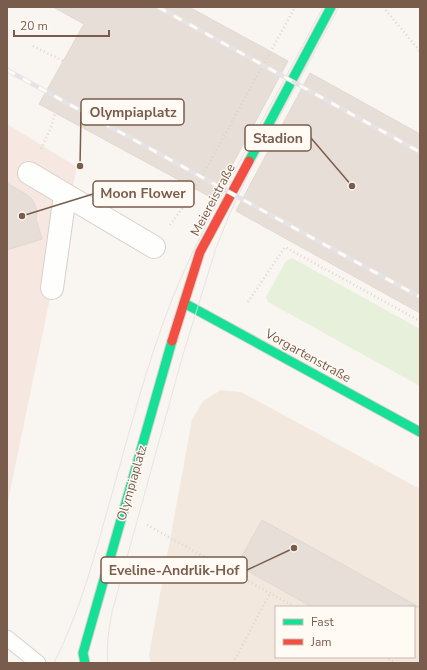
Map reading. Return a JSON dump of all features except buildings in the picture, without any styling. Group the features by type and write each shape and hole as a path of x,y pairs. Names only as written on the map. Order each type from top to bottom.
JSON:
{"street":[{"name":"Meiereistraße","path":"184,303 200,252 331,7"},
{"path":"29,173 154,247"},
{"path":"52,288 65,195"},
{"name":"Vorgartenstraße","path":"184,303 420,432"},
{"name":"Olympiaplatz","path":"85,663 84,653 169,350 184,303"}],"lane":[{"path":"7,638 38,663"}],"path":[{"path":"154,247 190,198 295,7"},
{"path":"383,7 420,51"},
{"path":"33,46 63,61"},
{"path":"248,302 285,247 420,321"},
{"path":"143,523 293,606"},
{"path":"233,663 270,593"},
{"path":"387,658 396,663"}],"shaded area":[{"path":"7,124 77,167 7,506"},
{"path":"221,390 241,392 420,489 420,663 151,663 149,655 192,420 203,401"}],"green space":[{"path":"292,258 420,329 420,386 268,302 266,297 286,261"}],"tram line":[{"path":"54,663 63,645 84,590 146,373 170,305 218,201 323,7"},
{"path":"108,663 108,643 112,612 182,358 216,248 230,213 250,171 339,7"}],"railway":[{"path":"158,7 420,152"},
{"path":"7,70 420,297"}],"traffic: fast":[{"path":"249,161 331,7"},
{"path":"184,303 420,432"},
{"path":"85,663 83,653 172,341"}],"traffic: jam":[{"path":"172,341 200,252 249,161"}],"place":[{"name":"Olympiaplatz","path":"80,166"},
{"name":"Stadion","path":"352,186"},
{"name":"Moon Flower","path":"22,216"},
{"name":"Eveline-Andrlik-Hof","path":"294,548"}]}
